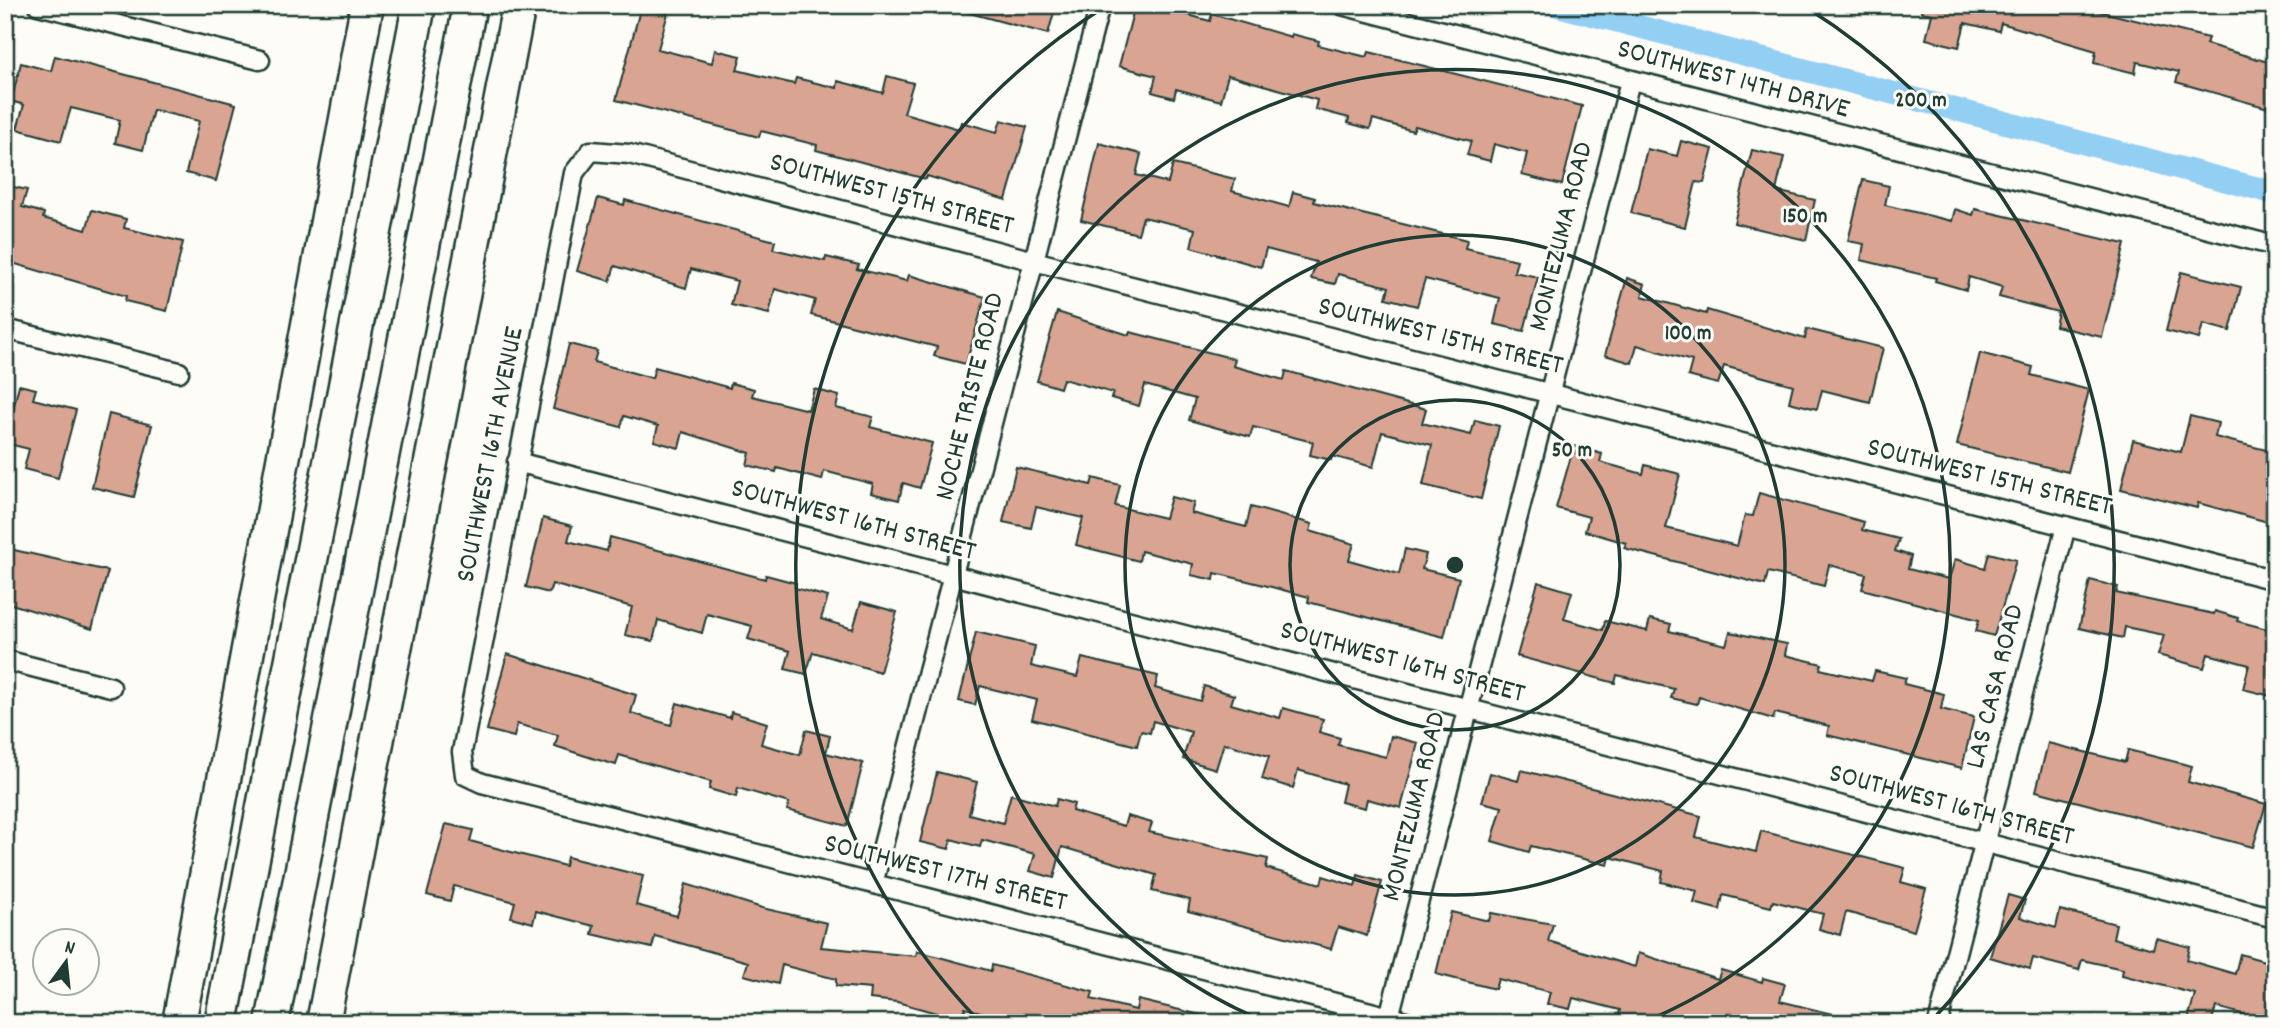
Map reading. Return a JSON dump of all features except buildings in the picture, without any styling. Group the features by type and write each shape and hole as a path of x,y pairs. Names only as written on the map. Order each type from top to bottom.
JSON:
{"highway":[{"path":"179,1023 367,5"},
{"path":"221,1023 419,5"},
{"path":"272,1023 470,5"},
{"path":"323,1023 519,5"}],"street":[{"path":"38,5 260,60"},
{"name":"NOCHE TRISTE ROAD","path":"873,884 1100,5"},
{"name":"SOUTHWEST 14TH DRIVE","path":"1342,5 2275,246"},
{"name":"MONTEZUMA ROAD","path":"1389,1017 1630,81"},
{"name":"SOUTHWEST 15TH STREET","path":"591,151 629,154 1034,261 2275,580"},
{"name":"SOUTHWEST 16TH AVENUE","path":"465,775 462,752 574,173 591,151"},
{"path":"5,328 179,372"},
{"name":"SOUTHWEST 16TH STREET","path":"517,462 2275,918"},
{"name":"LAS CASA ROAD","path":"1938,1023 2066,526"},
{"path":"5,660 111,687"},
{"name":"SOUTHWEST 17TH STREET","path":"465,775 482,783 1413,1023"}],"waterway":[{"path":"1556,5 2275,193"}]}
